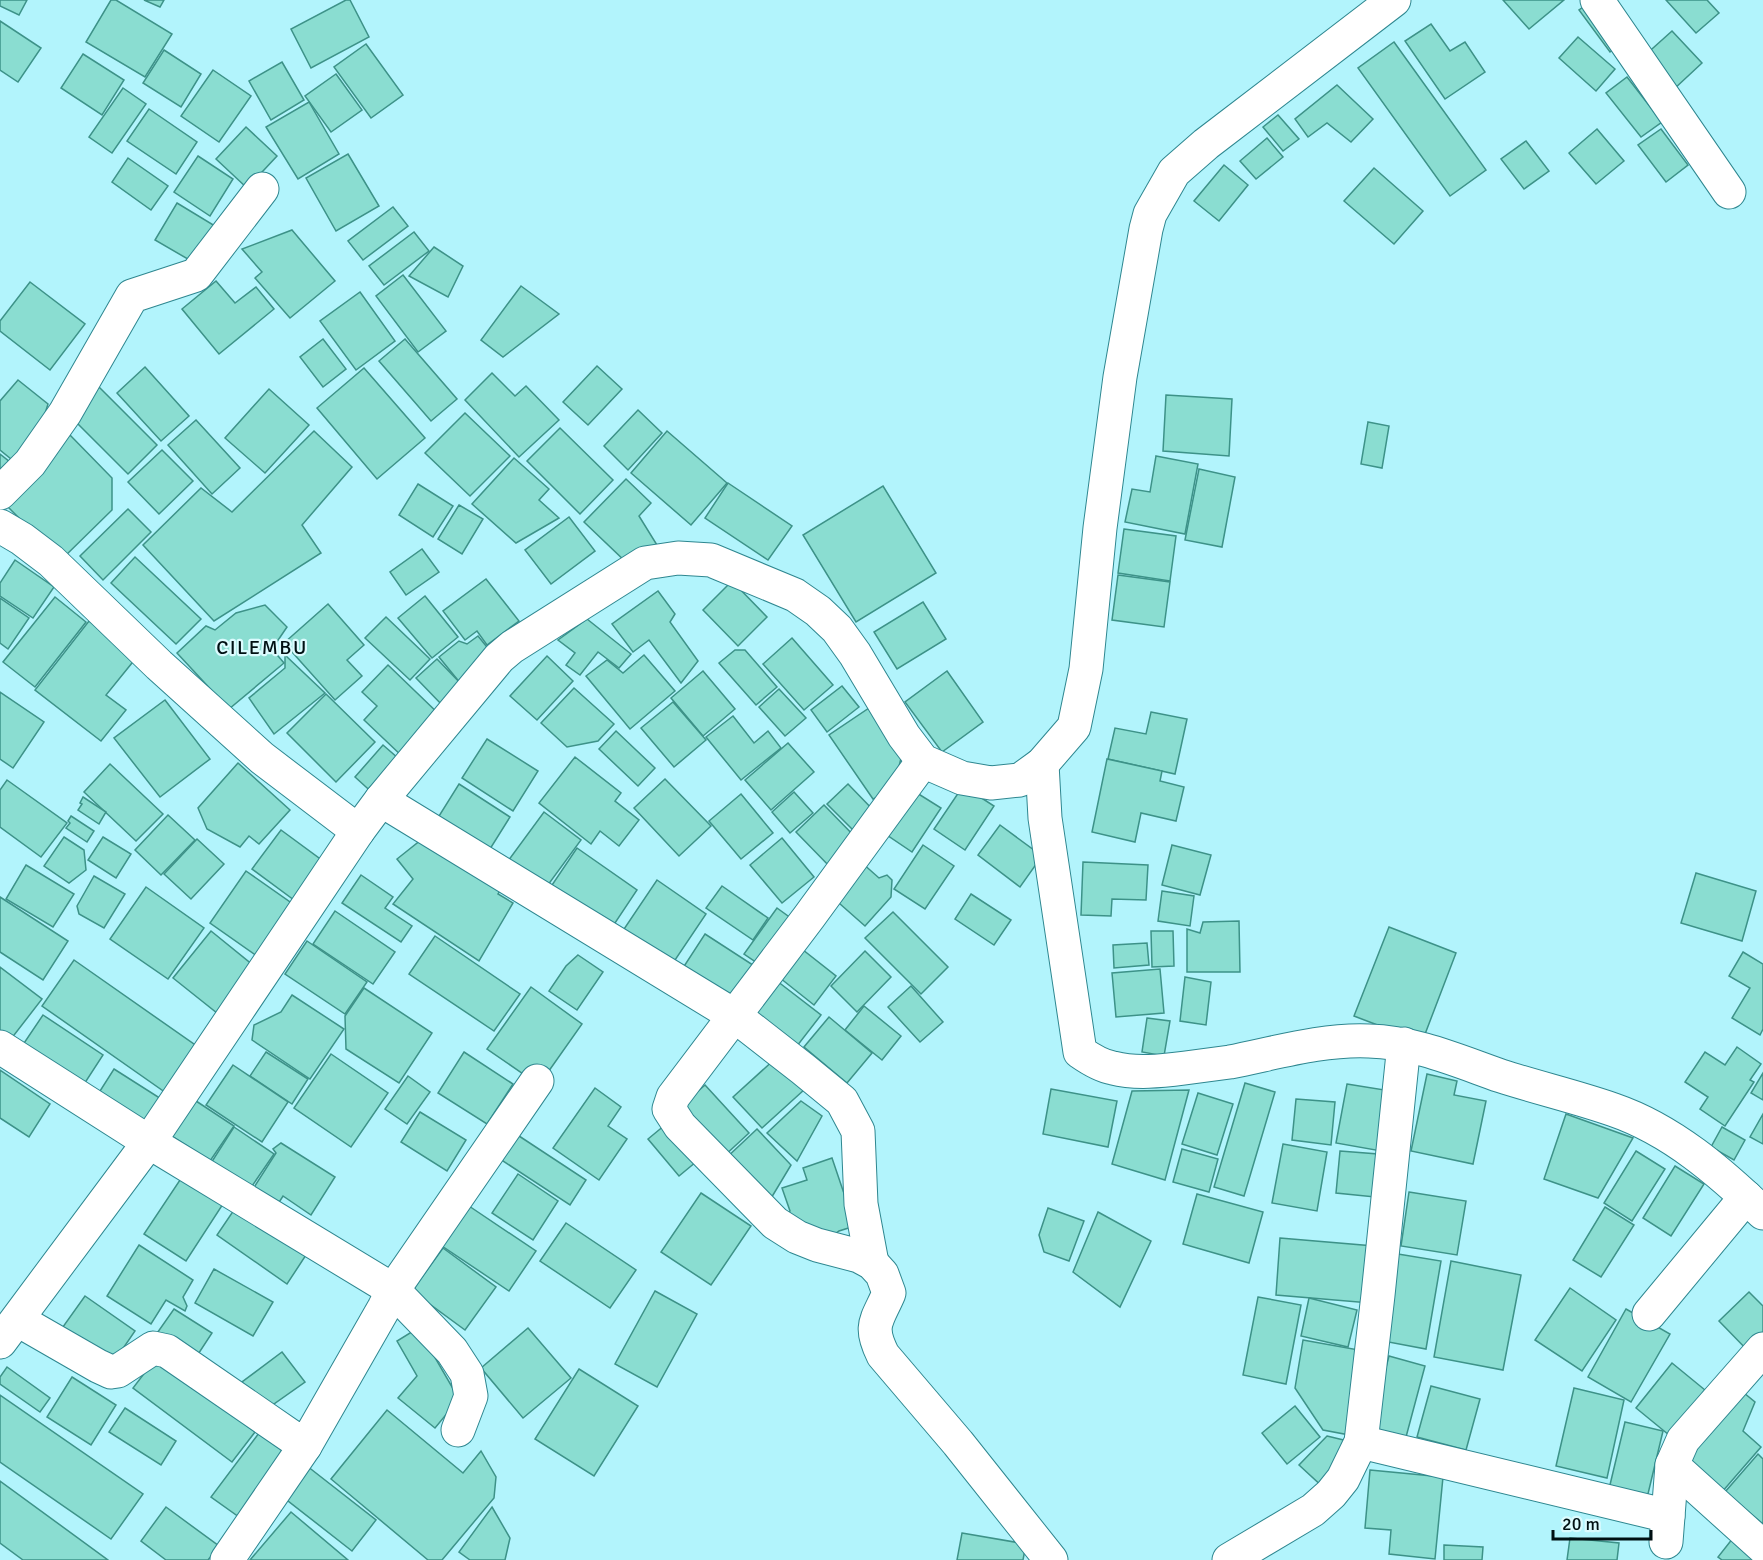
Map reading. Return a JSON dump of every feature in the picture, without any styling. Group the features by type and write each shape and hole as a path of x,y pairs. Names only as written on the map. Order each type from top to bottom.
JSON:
{"street":[{"path":"1597,0 1729,192"},
{"path":"305,1446 167,1351 153,1348 118,1371 111,1372 9,1331 149,1142 381,800 498,658 645,563 678,558 711,560 795,595 818,611 837,629 855,654 904,736 923,761 962,778 991,783 1020,780 1042,764 1074,727 1086,669 1100,528 1120,377 1150,214 1174,172 1383,4"},
{"path":"0,493 30,463 64,413 132,296 196,275 262,189"},
{"path":"0,526 51,561 159,665 262,758 358,831"},
{"path":"923,761 673,1097 669,1109 680,1126 775,1223 797,1237 817,1245 859,1256 872,1263 882,1274 889,1293 876,1319 875,1339 883,1355 958,1443 1051,1560"},
{"path":"1042,764 1045,818 1080,1052 1112,1068 1149,1072 1229,1062 1296,1047 1344,1041 1404,1044 1542,1090 1616,1111 1670,1137 1696,1155 1754,1205 1649,1314"},
{"path":"381,800 735,1016 842,1101 858,1131 861,1204 872,1263"},
{"path":"1229,1560 1313,1510 1331,1494 1343,1479 1361,1442 1404,1044"},
{"path":"0,1047 149,1142 393,1290 452,1351 467,1374 471,1396 458,1430"},
{"path":"226,1560 305,1446 393,1290 537,1081"},
{"path":"1361,1442 1667,1529 1672,1465 1683,1440 1763,1349"},
{"path":"1672,1465 1763,1547"}],"building":[{"path":"0,0 27,0 19,15 0,6"},
{"path":"111,0 116,0 172,34 145,77 86,42"},
{"path":"144,0 164,0 160,7"},
{"path":"350,0 369,37 311,68 291,29"},
{"path":"1503,0 1564,0 1529,29"},
{"path":"1666,0 1707,0 1719,13 1696,33"},
{"path":"1592,1 1623,42 1610,52 1579,10"},
{"path":"0,21 41,48 18,82 0,70"},
{"path":"1431,24 1450,51 1465,42 1485,72 1445,99 1405,41"},
{"path":"1672,31 1702,63 1673,90 1643,57"},
{"path":"1578,37 1615,69 1596,91 1559,58"},
{"path":"1394,42 1486,170 1450,196 1358,68"},
{"path":"366,44 403,95 371,118 334,67"},
{"path":"164,50 201,74 181,107 143,83"},
{"path":"83,54 124,80 102,115 61,88"},
{"path":"282,62 304,100 271,120 249,81"},
{"path":"213,70 251,96 219,142 181,116"},
{"path":"336,74 362,110 331,132 305,96"},
{"path":"1627,77 1662,122 1641,137 1606,93"},
{"path":"1337,85 1373,119 1351,142 1327,123 1308,137 1295,119"},
{"path":"123,88 146,104 112,153 89,137"},
{"path":"309,102 339,154 298,179 266,127"},
{"path":"149,109 197,142 176,174 127,141"},
{"path":"1278,115 1299,139 1283,151 1263,127"},
{"path":"246,127 277,156 247,188 216,159"},
{"path":"1597,129 1624,161 1596,184 1569,153"},
{"path":"1661,129 1688,165 1666,182 1638,145"},
{"path":"1267,138 1283,157 1256,179 1240,161"},
{"path":"1526,141 1549,171 1524,189 1501,159"},
{"path":"348,154 379,206 336,231 306,178"},
{"path":"198,156 233,179 210,216 174,192"},
{"path":"128,158 168,186 151,210 112,182"},
{"path":"1224,165 1248,185 1219,221 1194,201"},
{"path":"1374,168 1423,211 1394,244 1344,201"},
{"path":"177,203 215,226 193,262 155,240"},
{"path":"393,207 408,226 363,260 348,241"},
{"path":"292,230 335,281 290,318 255,278 262,272 242,249"},
{"path":"414,232 429,251 384,285 369,266"},
{"path":"434,247 463,266 448,297 409,276"},
{"path":"403,275 446,331 418,352 376,296"},
{"path":"216,281 235,303 256,287 274,309 219,354 182,309"},
{"path":"30,282 85,324 50,370 0,331 0,321"},
{"path":"521,286 559,314 503,357 481,340"},
{"path":"360,292 395,341 356,370 320,321"},
{"path":"323,339 346,369 323,387 300,357"},
{"path":"405,339 457,399 431,421 379,361"},
{"path":"597,366 622,389 588,425 563,402"},
{"path":"145,367 189,416 161,441 117,393"},
{"path":"364,368 425,438 377,479 317,408"},
{"path":"492,373 515,396 526,386 559,420 519,457 465,400"},
{"path":"18,380 48,404 38,436 16,463 0,450 0,401"},
{"path":"99,387 157,445 128,474 70,416"},
{"path":"269,389 309,425 265,473 225,438"},
{"path":"1166,395 1232,399 1229,456 1163,451"},
{"path":"638,410 662,433 628,470 604,446"},
{"path":"465,413 510,456 470,496 425,453"},
{"path":"196,420 240,468 212,494 168,445"},
{"path":"1368,422 1389,426 1382,468 1361,464"},
{"path":"560,428 613,480 580,514 527,461"},
{"path":"314,431 352,467 302,525 321,553 214,621 143,545 201,488 232,512"},
{"path":"667,431 727,483 691,525 631,473"},
{"path":"69,434 112,478 112,510 61,560 2,501"},
{"path":"162,450 193,481 159,514 128,482"},
{"path":"0,454 15,466 0,487"},
{"path":"1156,456 1198,464 1185,534 1125,522 1132,489 1150,492"},
{"path":"514,458 549,489 539,500 559,518 516,543 472,504"},
{"path":"1199,469 1235,477 1222,547 1185,540"},
{"path":"626,479 651,503 639,516 657,545 627,563 584,522"},
{"path":"728,483 792,526 768,560 705,518"},
{"path":"418,484 453,506 433,537 399,515"},
{"path":"883,486 936,573 856,622 803,535"},
{"path":"459,505 483,519 462,554 438,539"},
{"path":"128,509 151,532 103,580 80,556"},
{"path":"569,517 595,551 551,584 525,550"},
{"path":"1124,529 1176,536 1170,581 1118,573"},
{"path":"422,549 439,572 406,595 390,572"},
{"path":"135,557 201,619 176,644 111,583"},
{"path":"15,560 54,587 33,618 0,596 0,583"},
{"path":"1118,575 1170,582 1164,627 1112,620"},
{"path":"486,579 519,621 487,645 477,631 465,640 443,611"},
{"path":"732,581 767,617 738,646 703,610"},
{"path":"658,591 675,614 670,622 698,661 681,683 649,640 633,652 612,624"},
{"path":"425,596 458,637 432,658 398,618"},
{"path":"55,597 86,622 35,687 3,662"},
{"path":"0,598 29,618 8,649 0,643"},
{"path":"923,602 946,639 897,669 874,632"},
{"path":"328,604 364,645 347,660 362,676 335,700 284,643"},
{"path":"265,605 287,627 272,649 284,663 229,709 177,653 206,626 215,630 236,613"},
{"path":"386,617 430,659 410,680 365,638"},
{"path":"587,619 631,654 619,668 598,652 580,675 566,665 575,653 558,640"},
{"path":"89,621 136,658 106,695 126,710 101,741 35,690"},
{"path":"478,636 495,657 461,684 439,657 459,641 467,644"},
{"path":"792,638 833,685 804,710 763,664"},
{"path":"735,650 745,650 777,687 756,705 719,663"},
{"path":"285,655 325,693 274,734 249,698 285,668"},
{"path":"644,655 675,691 630,729 586,676 607,660 623,673"},
{"path":"547,656 573,681 537,720 510,696"},
{"path":"437,659 465,688 444,707 416,678"},
{"path":"388,665 443,718 404,758 364,720 377,706 362,692"},
{"path":"703,671 735,709 703,736 671,698"},
{"path":"947,671 983,722 942,752 905,702"},
{"path":"842,686 859,707 827,732 811,710"},
{"path":"574,688 614,724 598,741 567,747 541,723"},
{"path":"779,689 806,718 785,736 759,707"},
{"path":"0,692 44,722 13,768 0,759"},
{"path":"326,694 375,742 336,782 287,733"},
{"path":"165,700 210,759 160,797 114,738"},
{"path":"673,702 706,740 674,767 641,728"},
{"path":"875,704 904,746 893,791 873,799 829,735"},
{"path":"1151,712 1187,719 1175,774 1108,759 1115,728 1146,734"},
{"path":"733,716 754,743 768,731 781,748 741,780 706,737"},
{"path":"616,731 655,768 638,786 599,749"},
{"path":"487,739 538,771 513,811 462,778"},
{"path":"788,743 814,772 771,810 745,780"},
{"path":"383,745 406,765 377,797 355,777"},
{"path":"575,757 621,793 615,801 639,820 619,846 600,831 591,844 539,803"},
{"path":"1107,759 1162,771 1160,781 1184,787 1176,821 1141,813 1135,842 1092,832"},
{"path":"238,763 290,810 259,844 249,836 240,847 207,829 198,808"},
{"path":"110,764 163,814 136,841 84,792"},
{"path":"665,779 711,826 679,856 634,808"},
{"path":"7,780 67,823 41,857 0,827 0,790"},
{"path":"459,784 510,817 485,857 434,824"},
{"path":"848,784 879,816 859,836 827,804"},
{"path":"963,786 994,806 965,850 934,829"},
{"path":"909,788 941,808 912,852 881,831"},
{"path":"794,792 813,813 790,833 772,812"},
{"path":"741,794 773,833 741,859 709,821"},
{"path":"83,797 106,812 99,824 78,810"},
{"path":"824,805 860,842 832,869 796,832"},
{"path":"544,812 581,840 545,889 508,861"},
{"path":"168,815 195,840 161,875 135,850"},
{"path":"71,816 94,831 87,842 66,828"},
{"path":"1000,825 1042,856 1020,887 978,855"},
{"path":"281,830 323,861 294,900 252,869"},
{"path":"426,836 502,887 498,894 513,903 479,961 393,904 413,879 397,859"},
{"path":"64,837 84,850 86,870 69,883 44,866"},
{"path":"103,837 131,854 116,878 88,860"},
{"path":"782,838 814,877 782,903 750,865"},
{"path":"197,839 224,864 191,899 164,874"},
{"path":"923,845 954,866 925,909 894,889"},
{"path":"1172,845 1211,855 1200,895 1162,885"},
{"path":"577,848 637,890 611,929 550,888"},
{"path":"861,862 879,878 887,875 892,880 891,897 865,926 831,896"},
{"path":"1083,862 1148,865 1146,900 1112,899 1111,916 1081,915"},
{"path":"26,865 74,894 53,927 6,899"},
{"path":"246,871 300,909 264,961 210,923"},
{"path":"1696,873 1756,891 1742,941 1681,923"},
{"path":"361,875 393,897 385,908 412,926 401,942 342,903"},
{"path":"94,876 125,894 104,928 79,914 77,906"},
{"path":"657,880 706,914 669,969 620,935"},
{"path":"722,886 768,918 753,940 706,908"},
{"path":"146,887 204,928 168,979 110,939"},
{"path":"1162,891 1194,896 1190,926 1158,921"},
{"path":"971,894 1011,920 994,945 955,919"},
{"path":"0,897 68,941 43,980 0,952"},
{"path":"777,908 799,924 766,969 744,954"},
{"path":"335,911 395,952 373,984 313,944"},
{"path":"893,912 948,967 921,994 865,938"},
{"path":"1239,921 1240,972 1187,972 1187,929 1200,933 1203,922"},
{"path":"1389,927 1456,953 1422,1042 1354,1016"},
{"path":"211,931 259,970 222,1017 173,978"},
{"path":"1151,931 1173,931 1174,966 1152,967"},
{"path":"705,934 756,967 731,1007 679,974"},
{"path":"435,936 520,994 494,1031 409,974"},
{"path":"307,941 367,982 345,1014 285,974"},
{"path":"1147,943 1149,965 1114,968 1113,945"},
{"path":"798,946 836,976 814,1005 775,974"},
{"path":"865,951 891,977 857,1012 831,986"},
{"path":"1743,952 1763,964 1763,1029 1760,1035 1732,1018 1750,988 1729,976"},
{"path":"578,955 603,972 577,1010 549,991 566,966"},
{"path":"74,960 201,1049 169,1095 42,1006"},
{"path":"0,967 42,999 11,1039 0,1031"},
{"path":"1160,969 1164,1013 1116,1017 1112,973"},
{"path":"1185,977 1211,982 1206,1025 1180,1021"},
{"path":"777,981 821,1015 797,1046 753,1012"},
{"path":"911,986 943,1022 920,1042 888,1007"},
{"path":"531,987 582,1024 546,1075 529,1078 487,1049"},
{"path":"364,988 432,1033 399,1083 346,1049 345,1016"},
{"path":"292,995 344,1029 310,1079 252,1040 254,1025 281,1012"},
{"path":"864,1006 901,1036 882,1060 845,1030"},
{"path":"43,1015 103,1055 79,1092 18,1052"},
{"path":"829,1017 872,1053 847,1083 804,1047"},
{"path":"1147,1018 1170,1021 1164,1056 1142,1052"},
{"path":"1737,1047 1761,1064 1750,1080 1754,1082 1725,1126 1700,1109 1708,1097 1685,1082 1705,1052 1725,1065"},
{"path":"266,1052 308,1079 292,1104 250,1076"},
{"path":"464,1052 513,1084 487,1124 438,1093"},
{"path":"331,1054 388,1093 351,1147 294,1108"},
{"path":"776,1058 805,1089 762,1128 733,1097"},
{"path":"233,1065 288,1102 262,1142 206,1105"},
{"path":"114,1069 166,1102 145,1136 93,1102"},
{"path":"0,1070 50,1104 29,1137 0,1118"},
{"path":"1763,1073 1763,1100 1751,1093"},
{"path":"1427,1074 1457,1081 1454,1095 1486,1101 1473,1164 1411,1151"},
{"path":"408,1076 430,1092 407,1124 385,1109"},
{"path":"1245,1083 1275,1092 1244,1196 1214,1187"},
{"path":"1347,1084 1391,1091 1381,1151 1336,1143"},
{"path":"705,1085 749,1133 722,1158 678,1109"},
{"path":"595,1088 621,1107 608,1126 627,1139 599,1180 553,1148"},
{"path":"1051,1089 1117,1101 1108,1147 1043,1134"},
{"path":"1189,1090 1165,1180 1112,1164 1132,1091"},
{"path":"1198,1093 1233,1104 1217,1155 1182,1144"},
{"path":"193,1099 234,1126 210,1161 170,1135"},
{"path":"1296,1099 1335,1102 1331,1145 1292,1140"},
{"path":"801,1101 822,1116 797,1161 767,1133"},
{"path":"420,1112 466,1140 447,1171 401,1142"},
{"path":"1566,1114 1633,1138 1598,1198 1544,1179"},
{"path":"1763,1114 1763,1144 1750,1137"},
{"path":"671,1120 702,1157 679,1176 648,1139"},
{"path":"234,1127 274,1154 250,1189 211,1163"},
{"path":"1722,1127 1745,1140 1734,1160 1711,1147"},
{"path":"757,1129 791,1165 767,1205 724,1160"},
{"path":"516,1134 586,1180 570,1205 500,1159"},
{"path":"281,1143 335,1177 311,1215 283,1196 278,1204 253,1189 276,1153 273,1149"},
{"path":"1283,1144 1327,1152 1317,1211 1272,1203"},
{"path":"1182,1149 1218,1159 1209,1192 1173,1182"},
{"path":"1340,1151 1378,1154 1375,1197 1336,1193"},
{"path":"1636,1151 1665,1169 1632,1221 1604,1203"},
{"path":"832,1158 855,1226 839,1231 823,1243 785,1219 790,1211 782,1188 807,1180 803,1168"},
{"path":"1675,1166 1704,1184 1671,1236 1643,1218"},
{"path":"518,1174 558,1201 533,1240 492,1213"},
{"path":"182,1177 223,1204 186,1261 144,1234"},
{"path":"1409,1192 1466,1201 1457,1255 1401,1246"},
{"path":"701,1193 751,1226 711,1285 661,1252"},
{"path":"1197,1194 1263,1212 1249,1263 1183,1244"},
{"path":"238,1204 308,1252 287,1284 217,1235"},
{"path":"466,1204 536,1251 509,1291 439,1244"},
{"path":"1605,1207 1634,1225 1601,1277 1573,1260"},
{"path":"1048,1208 1084,1221 1069,1261 1044,1252 1039,1235"},
{"path":"1098,1212 1151,1241 1120,1307 1073,1272"},
{"path":"566,1223 636,1270 610,1308 540,1261"},
{"path":"1280,1238 1374,1246 1370,1303 1276,1295"},
{"path":"139,1245 193,1280 183,1297 187,1306 185,1311 166,1300 151,1324 107,1296"},
{"path":"443,1248 496,1287 465,1330 412,1291"},
{"path":"1398,1254 1441,1261 1426,1349 1383,1341"},
{"path":"1451,1261 1521,1275 1503,1370 1434,1357"},
{"path":"214,1269 273,1302 253,1336 195,1303"},
{"path":"1570,1288 1616,1320 1582,1371 1535,1340"},
{"path":"655,1291 697,1314 657,1387 615,1364"},
{"path":"1749,1292 1763,1306 1763,1344 1752,1355 1719,1321"},
{"path":"85,1296 135,1331 111,1366 60,1331"},
{"path":"1258,1297 1301,1305 1286,1384 1243,1375"},
{"path":"1309,1298 1357,1310 1348,1347 1301,1336"},
{"path":"174,1309 212,1333 193,1362 155,1336"},
{"path":"1626,1309 1670,1334 1631,1402 1588,1377"},
{"path":"418,1328 459,1399 435,1428 398,1398 417,1376 397,1341"},
{"path":"528,1328 571,1378 523,1418 481,1368"},
{"path":"1303,1340 1370,1352 1355,1436 1323,1430 1295,1388"},
{"path":"282,1352 305,1382 264,1411 242,1382"},
{"path":"1389,1356 1425,1366 1406,1437 1370,1428"},
{"path":"156,1358 255,1432 232,1462 133,1388"},
{"path":"1672,1363 1705,1390 1669,1435 1636,1408"},
{"path":"7,1367 50,1398 40,1412 0,1384 0,1377"},
{"path":"579,1369 638,1406 594,1476 535,1439"},
{"path":"72,1377 116,1405 91,1445 47,1417"},
{"path":"1733,1384 1755,1402 1743,1431 1761,1447 1722,1492 1685,1460"},
{"path":"1431,1386 1480,1399 1466,1450 1417,1437"},
{"path":"1574,1388 1624,1400 1607,1478 1556,1466"},
{"path":"0,1395 143,1494 111,1539 0,1462"},
{"path":"1295,1406 1320,1437 1287,1464 1262,1433"},
{"path":"125,1408 176,1441 161,1465 109,1432"},
{"path":"387,1410 463,1473 481,1451 496,1477 494,1498 442,1560 428,1560 331,1479"},
{"path":"1625,1422 1663,1431 1647,1498 1609,1489"},
{"path":"259,1433 287,1454 239,1517 211,1497"},
{"path":"1327,1436 1352,1442 1324,1488 1299,1465"},
{"path":"1758,1454 1763,1459 1763,1524 1725,1492"},
{"path":"307,1466 376,1520 352,1551 283,1497"},
{"path":"1370,1470 1443,1477 1435,1559 1389,1554 1391,1530 1365,1528"},
{"path":"0,1481 108,1560 23,1560 0,1543"},
{"path":"166,1507 219,1546 208,1560 166,1560 141,1541"},
{"path":"492,1507 510,1538 505,1560 470,1560 459,1552"},
{"path":"291,1512 348,1560 250,1560"},
{"path":"962,1533 1026,1544 1023,1560 957,1560"},
{"path":"1570,1538 1619,1543 1617,1560 1567,1560"},
{"path":"1733,1538 1762,1560 1722,1560 1718,1557"},
{"path":"1444,1545 1483,1547 1482,1560 1444,1560"}],"district":[{"name":"CILEMBU","path":"262,647"}]}
